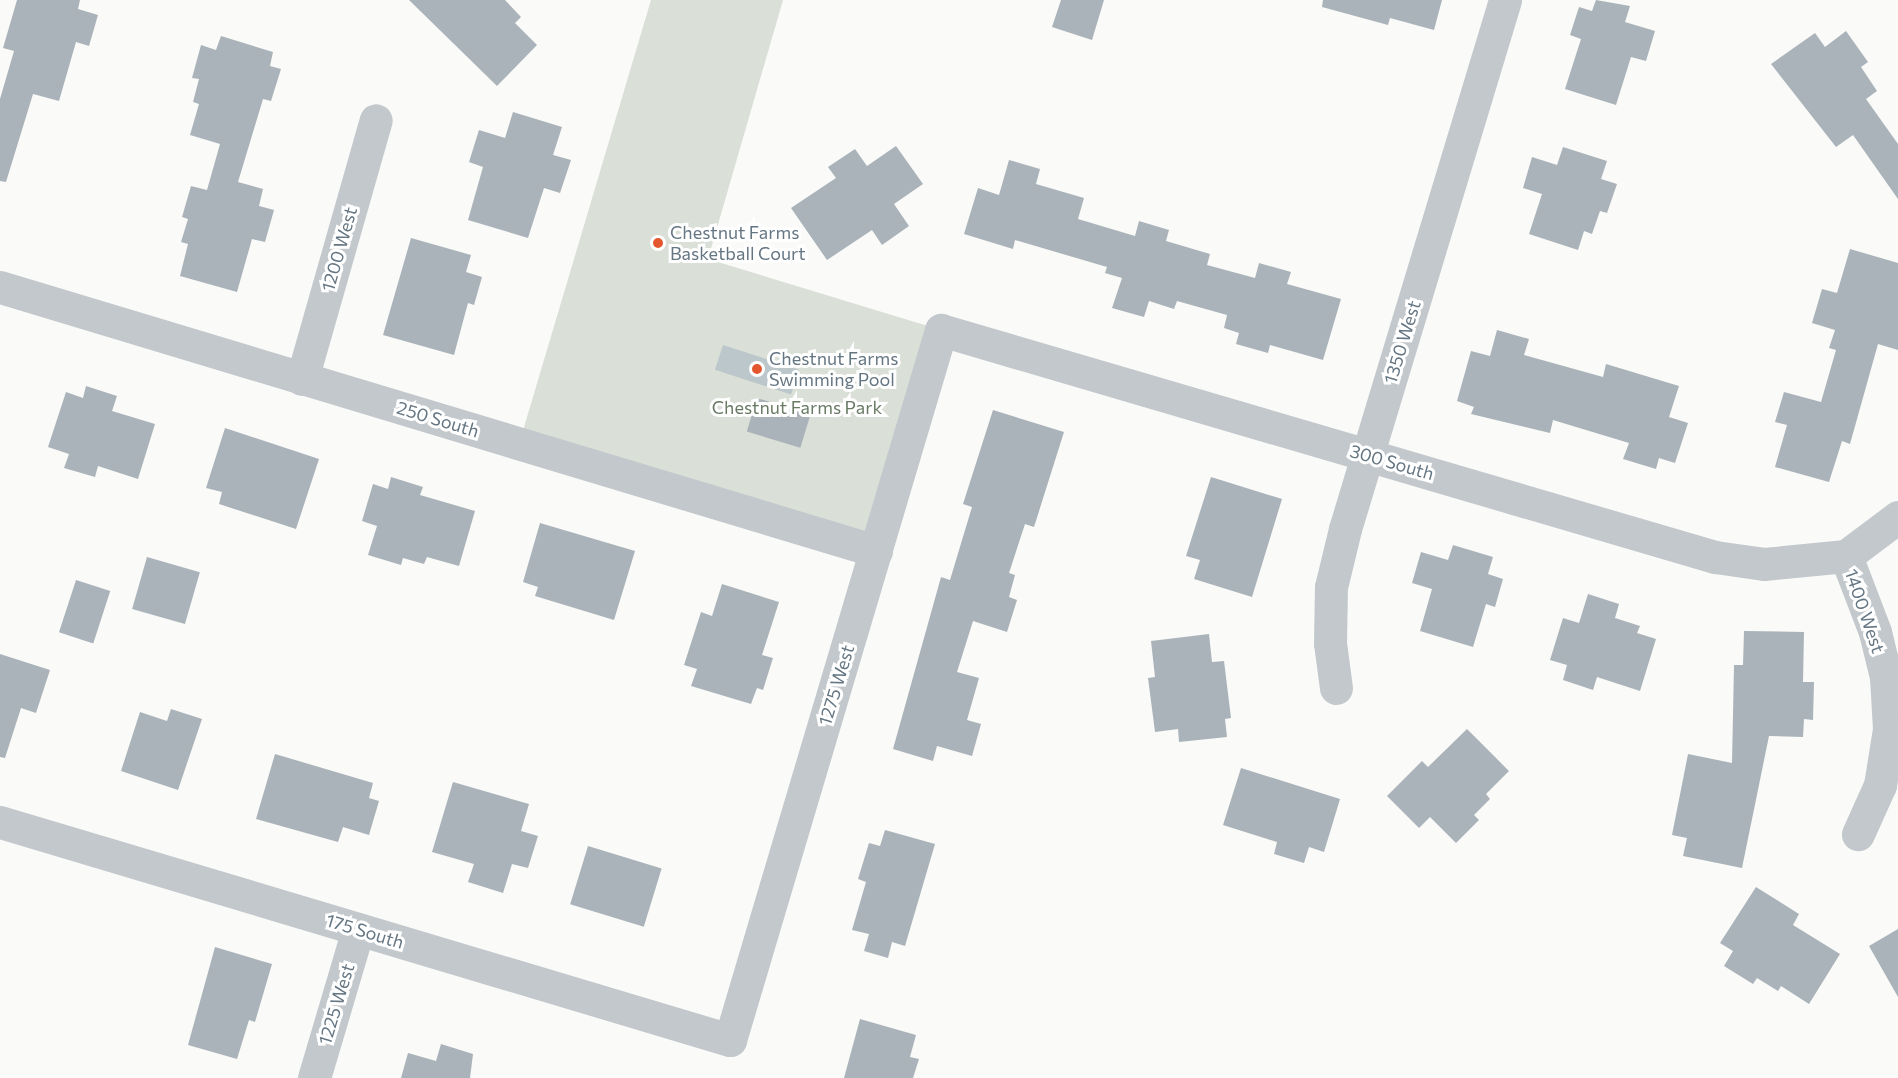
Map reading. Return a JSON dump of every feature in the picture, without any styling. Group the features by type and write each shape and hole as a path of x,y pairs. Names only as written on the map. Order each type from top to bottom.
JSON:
{"street":[{"name":"1350 West","path":"1336,688 1330,643 1331,587 1368,455 1505,0"},
{"name":"1200 West","path":"302,379 376,120"},
{"name":"250 South","path":"0,287 876,551"},
{"name":"300 South","path":"941,330 1715,557 1764,564 1846,556"},
{"name":"1275 West","path":"730,1040 941,330"},
{"name":"1400 West","path":"1858,834 1880,785 1889,729 1886,677 1875,632 1846,556 1898,517"},
{"name":"175 South","path":"0,822 730,1040"},
{"name":"1225 West","path":"314,1078 358,929"}],"green space":[{"name":"Chestnut Farms Park","path":"651,0 783,0 708,259 941,330 876,551 519,444"}],"shaded area":[{"name":"Chestnut Farms Swimming Pool","path":"723,345 799,370 791,394 715,370"}],"building":[{"path":"17,0 80,0 78,9 98,15 89,46 76,42 59,101 33,94 6,182 0,181 0,99 14,51 3,48"},
{"path":"409,0 505,0 521,17 515,23 537,45 497,86"},
{"path":"1061,0 1104,0 1092,40 1052,27"},
{"path":"1323,0 1442,0 1434,30 1390,18 1388,25 1322,7"},
{"path":"1596,0 1630,6 1625,22 1655,31 1646,61 1631,57 1616,105 1565,89 1581,39 1570,35 1579,7 1592,11"},
{"path":"1846,31 1868,62 1861,67 1877,91 1866,99 1898,144 1898,199 1853,135 1836,147 1771,64 1815,33 1825,47"},
{"path":"221,36 273,52 270,66 281,69 271,101 263,99 238,182 263,189 259,206 274,210 265,242 252,239 237,292 180,276 188,244 181,242 188,219 182,217 191,186 207,190 220,144 190,135 199,104 193,102 199,79 192,78 201,45 216,50"},
{"path":"513,112 562,127 553,155 571,160 560,193 544,188 528,238 468,220 483,167 469,162 479,130 505,138"},
{"path":"896,146 923,184 894,204 909,226 882,245 872,230 827,260 791,208 836,178 828,167 855,149 867,166"},
{"path":"1563,147 1607,161 1601,179 1617,184 1607,213 1600,211 1592,234 1584,231 1578,250 1529,234 1542,194 1523,188 1532,157 1557,165"},
{"path":"1009,160 1040,169 1036,184 1084,198 1078,219 1135,236 1139,221 1169,230 1166,241 1210,254 1207,265 1255,278 1259,263 1291,272 1287,284 1341,299 1323,360 1270,345 1268,353 1236,344 1239,333 1224,328 1227,315 1177,301 1174,309 1149,301 1144,317 1112,308 1122,278 1105,273 1107,267 1015,240 1013,249 964,234 978,188 999,195"},
{"path":"411,238 471,255 466,272 482,277 474,305 468,303 454,355 383,335"},
{"path":"1850,249 1898,263 1898,350 1878,344 1850,444 1842,441 1829,482 1775,467 1787,425 1775,422 1784,392 1821,402 1836,350 1829,348 1835,330 1812,323 1822,289 1837,293"},
{"path":"1497,330 1529,339 1524,355 1603,377 1606,364 1679,386 1669,417 1688,423 1675,463 1659,458 1656,469 1623,459 1629,443 1553,420 1550,433 1471,414 1474,407 1457,401 1471,351 1490,356"},
{"path":"86,386 117,396 112,411 155,424 138,479 98,466 95,477 64,468 69,454 48,447 66,392 83,398"},
{"path":"757,398 811,414 800,448 747,431"},
{"path":"993,410 1064,432 1034,527 1025,524 1009,573 1015,575 1009,597 1017,600 1007,632 973,621 957,672 979,678 967,720 981,724 972,756 937,746 933,761 893,749 941,577 950,580 972,507 963,504"},
{"path":"225,428 319,459 296,529 219,504 222,492 206,488"},
{"path":"391,477 423,487 420,495 475,511 459,566 427,557 424,564 403,558 401,565 368,555 377,526 362,521 373,484 388,489"},
{"path":"1211,477 1282,499 1252,597 1194,579 1200,560 1186,556"},
{"path":"540,523 635,551 614,620 535,596 538,587 523,582"},
{"path":"1453,545 1493,557 1488,574 1503,579 1495,607 1486,604 1473,647 1420,631 1432,589 1412,583 1421,552 1448,560"},
{"path":"147,557 200,572 185,624 132,609"},
{"path":"76,580 110,591 93,643 59,632"},
{"path":"722,584 779,602 762,655 773,658 763,690 757,688 751,704 691,686 697,669 684,665 701,612 712,616"},
{"path":"1588,594 1619,604 1615,618 1640,626 1637,633 1656,639 1640,691 1597,677 1593,690 1563,680 1567,665 1550,660 1563,618 1579,623"},
{"path":"1744,631 1804,632 1803,682 1814,682 1813,720 1804,719 1803,737 1769,736 1742,868 1683,856 1687,838 1672,835 1688,754 1732,763 1734,665 1743,665"},
{"path":"1209,634 1212,662 1224,661 1231,718 1225,719 1227,737 1179,742 1178,729 1155,732 1148,678 1155,677 1151,641"},
{"path":"0,654 50,670 36,713 21,708 5,758 0,757"},
{"path":"171,709 202,719 178,790 121,771 140,712 167,721"},
{"path":"1467,729 1509,771 1486,794 1490,799 1474,815 1479,820 1456,843 1430,817 1419,828 1387,796 1422,761 1428,767"},
{"path":"275,754 373,783 369,798 379,801 369,835 343,827 338,842 256,819"},
{"path":"1241,768 1340,799 1324,852 1309,847 1304,863 1274,854 1277,842 1223,825"},
{"path":"453,782 529,804 521,831 538,836 528,868 512,864 503,893 468,882 474,864 432,852"},
{"path":"885,830 935,844 905,946 892,942 888,958 864,951 869,934 852,930 866,882 858,879 869,843 880,846"},
{"path":"588,846 662,869 644,927 570,904"},
{"path":"1756,887 1799,914 1793,925 1840,954 1809,1004 1781,986 1778,991 1757,978 1753,984 1724,966 1733,951 1720,943"},
{"path":"1898,929 1898,997 1869,946"},
{"path":"215,947 272,964 255,1022 249,1020 237,1059 188,1045"},
{"path":"860,1019 916,1035 910,1057 919,1059 913,1078 844,1078"},
{"path":"441,1044 473,1054 470,1078 401,1078 408,1053 436,1061"}],"place":[{"name":"Chestnut Farms Basketball Court","path":"658,243"},
{"name":"Chestnut Farms Swimming Pool","path":"757,369"}]}
